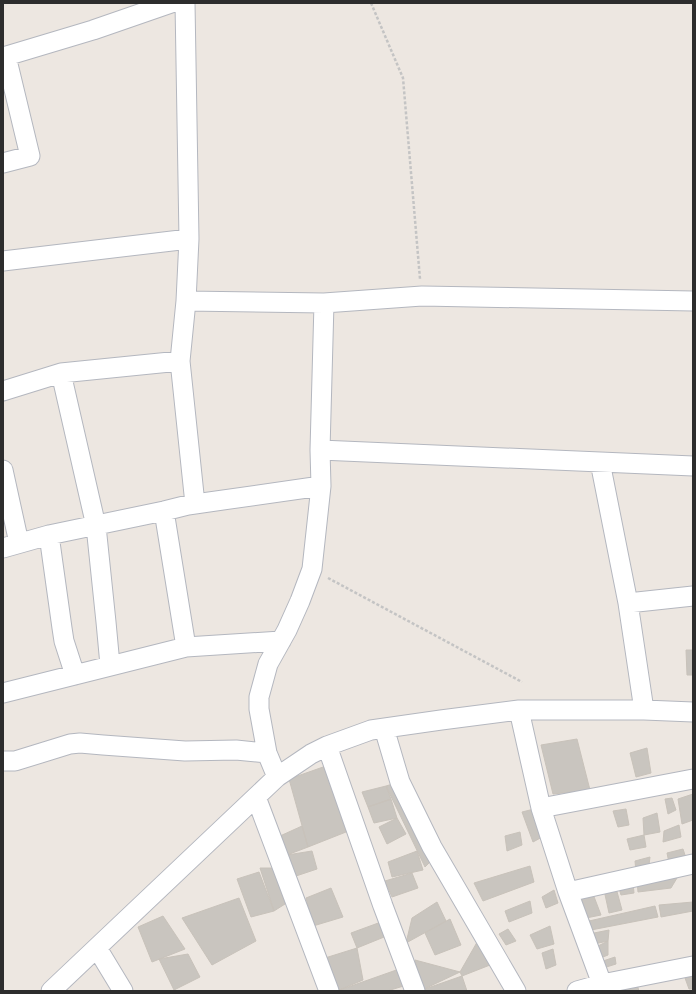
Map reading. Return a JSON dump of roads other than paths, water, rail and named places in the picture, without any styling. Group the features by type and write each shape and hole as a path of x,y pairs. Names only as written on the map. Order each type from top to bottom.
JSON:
{"street":[{"path":"3,163 30,156 4,57 93,30 171,3"},
{"path":"185,3 189,240 186,301 180,361 195,504"},
{"path":"3,261 189,240"},
{"path":"186,301 324,303 422,296 693,300"},
{"path":"277,777 267,753 259,709 259,697 268,664 300,601 312,569 321,486 320,450 324,303"},
{"path":"3,390 61,373 180,361"},
{"path":"61,373 96,526 110,665"},
{"path":"320,450 693,466"},
{"path":"600,462 628,603 644,710"},
{"path":"3,470 11,546 49,535 195,504 321,486"},
{"path":"164,511 186,647"},
{"path":"49,535 64,641 75,675"},
{"path":"628,603 693,596"},
{"path":"3,693 186,647 281,641"},
{"path":"519,710 541,808 568,892 603,987"},
{"path":"51,991 277,777 311,754 327,746 371,730 519,710 644,710 693,712"},
{"path":"384,728 400,782 432,847 516,991"},
{"path":"3,761 15,761 70,744 80,743 185,751 236,750 267,753"},
{"path":"327,746 415,991"},
{"path":"541,808 693,778"},
{"path":"256,797 328,991"},
{"path":"568,892 693,864"},
{"path":"97,948 123,991"},
{"path":"577,991 603,987 693,966"}]}
